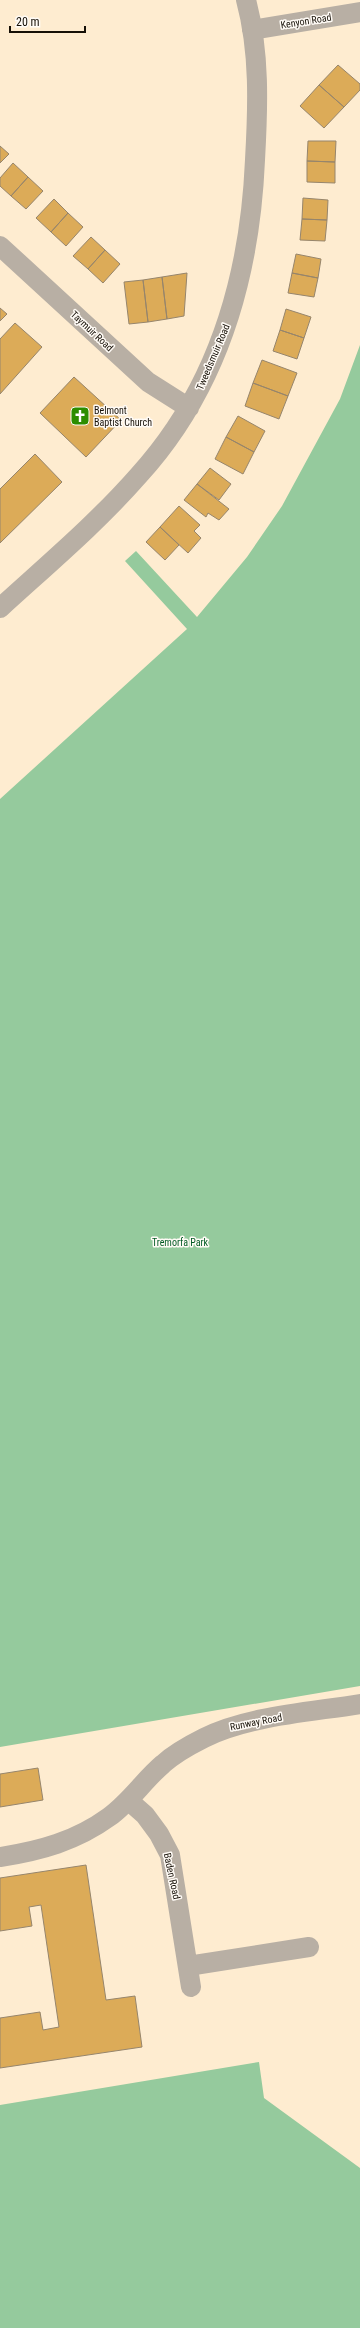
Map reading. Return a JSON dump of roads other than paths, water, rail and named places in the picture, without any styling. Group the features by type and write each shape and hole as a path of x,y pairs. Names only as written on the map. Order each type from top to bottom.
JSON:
{"street":[{"name":"Tweedsmuir Road","path":"0,608 139,476 168,440 189,408 206,377 222,339 236,298 246,254 253,201 257,126 257,79 252,30 246,0"},
{"name":"Kenyon Road","path":"252,30 360,12"},
{"name":"Taymuir Road","path":"0,246 148,382 189,408"},
{"name":"Runway Road","path":"0,1857 38,1851 64,1843 110,1816 164,1763 204,1738 224,1728 360,1704"},
{"name":"Baden Road","path":"128,1800 145,1815 160,1834 170,1855 191,1987"},
{"path":"188,1966 309,1947"}],"place":[{"name":"Belmont Baptist Church","path":"80,416"}],"park label":[{"name":"Tremorfa Park","path":"180,1242"}]}
